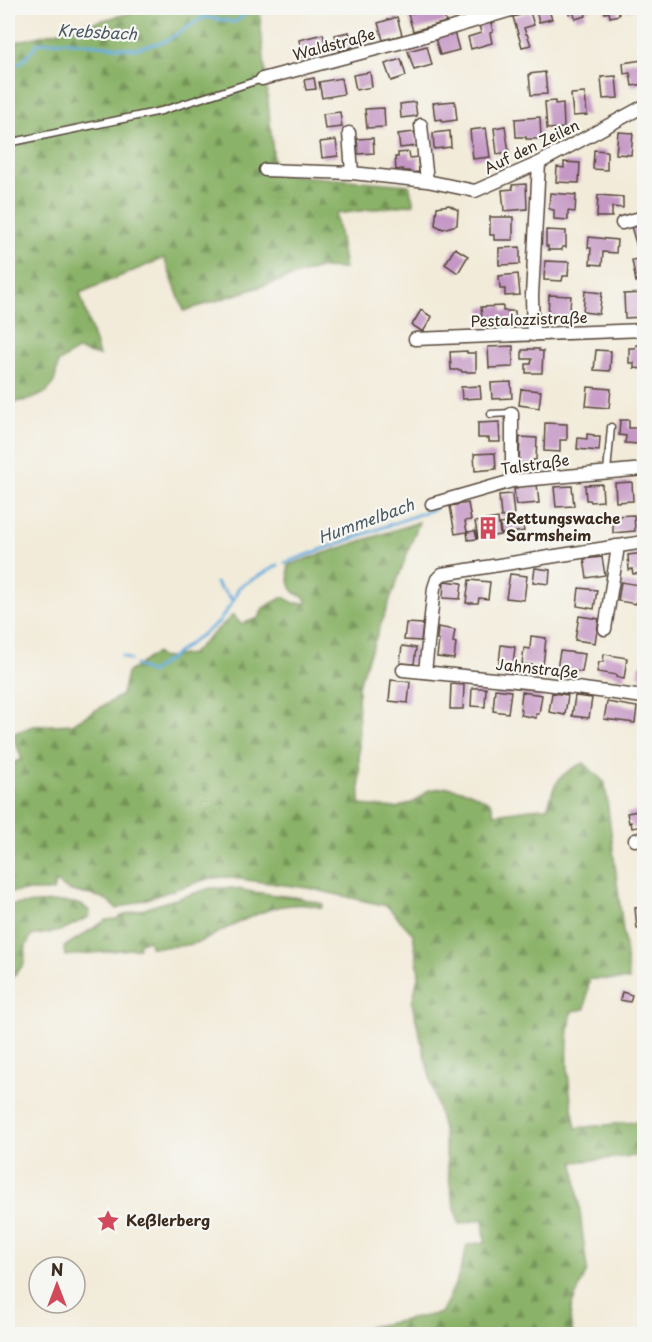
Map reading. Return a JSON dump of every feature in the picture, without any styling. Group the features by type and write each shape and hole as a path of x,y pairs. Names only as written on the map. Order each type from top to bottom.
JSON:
{"street":[{"name":"Waldstraße","path":"262,80 518,8"},
{"name":"Auf den Zeilen","path":"265,170 352,173 427,181 475,191 539,163 645,106"},
{"path":"421,125 427,181"},
{"path":"349,134 352,173"},
{"path":"533,335 532,296 539,163"},
{"path":"622,223 645,217"},
{"name":"Pestalozzistraße","path":"415,339 645,330"},
{"path":"512,481 513,413"},
{"name":"Talstraße","path":"432,504 512,481 645,469"},
{"path":"425,672 434,588 437,579 442,574 645,542"},
{"path":"605,629 617,554 616,546"},
{"name":"Jahnstraße","path":"403,670 645,697"}],"lane":[{"path":"8,143 161,111 262,80"},
{"path":"491,414 513,413"},
{"path":"607,472 611,427"}],"green space":[{"path":"150,8 259,8 275,174 409,185 414,204 336,214 345,269 319,268 184,311 164,258 80,293 99,356 77,350 58,363 54,382 46,392 34,398 8,403 8,44"},
{"path":"419,522 358,686 360,805 396,808 414,802 429,790 448,787 470,792 491,803 494,814 547,808 558,780 568,771 584,763 605,783 629,980 590,979 585,1009 572,1011 568,1040 569,1085 576,1128 644,1121 644,1155 574,1162 587,1270 571,1308 573,1334 353,1334 353,1330 441,1313 457,1280 467,1245 485,1242 483,1219 459,1224 451,1192 443,1130 412,1003 419,973 413,934 387,906 308,888 224,877 207,879 117,909 101,897 72,891 55,882 53,891 8,892 8,765 22,759 12,734 33,726 72,724 122,695 127,673 156,653 162,658 191,654 233,615 241,624 259,618 263,608 283,597 294,603 307,603 304,597 292,589 288,565"},
{"path":"211,888 231,888 300,898 323,904 322,908 296,904 270,909 203,941 191,944 150,947 149,940 139,943 139,948 65,956 64,947 106,920 116,919"},
{"path":"55,902 83,906 90,912 89,917 60,931 31,936 26,946 24,964 8,982 8,905"}],"building":[{"path":"430,8 442,8 446,22 413,31 408,14"},
{"path":"454,8 477,8 479,13 464,17 463,13 457,15"},
{"path":"548,8 552,19 539,22 536,10"},
{"path":"567,8 594,8 585,11 586,16 575,19 574,13 569,14"},
{"path":"604,8 618,8 619,15 610,17 609,12 605,13"},
{"path":"626,8 644,8 644,27 640,28 636,9 627,11"},
{"path":"530,12 534,25 524,28 531,45 522,47 513,17"},
{"path":"397,17 402,35 383,40 378,23"},
{"path":"491,22 492,43 471,49 468,37 481,33 479,25"},
{"path":"349,32 353,47 340,51 335,35"},
{"path":"454,32 459,50 440,55 435,38"},
{"path":"323,34 327,51 303,57 299,40"},
{"path":"427,46 432,65 414,70 408,51"},
{"path":"401,59 406,76 391,81 385,64"},
{"path":"642,60 644,84 632,86 630,73 624,74 623,63"},
{"path":"370,72 372,87 356,90 353,75"},
{"path":"545,72 547,94 531,95 529,74"},
{"path":"616,76 618,98 603,99 601,77"},
{"path":"314,78 316,89 306,90 304,80"},
{"path":"341,78 344,94 322,98 319,82"},
{"path":"585,93 587,115 573,116 571,94"},
{"path":"455,101 457,120 442,122 442,119 435,120 433,103"},
{"path":"555,101 555,104 563,103 564,128 547,129 545,102"},
{"path":"415,102 417,116 401,118 400,104"},
{"path":"384,108 385,127 367,128 365,109"},
{"path":"340,112 342,127 325,129 323,114"},
{"path":"540,117 541,139 516,137 515,119"},
{"path":"505,126 509,152 497,154 494,128"},
{"path":"486,128 490,157 473,159 470,130"},
{"path":"450,131 451,147 434,149 433,133"},
{"path":"415,132 417,146 400,148 398,134"},
{"path":"618,132 633,133 631,155 616,154"},
{"path":"373,138 374,153 358,154 357,139"},
{"path":"336,140 338,156 322,158 320,142"},
{"path":"594,150 607,151 607,170 593,169"},
{"path":"644,151 644,174 639,152"},
{"path":"409,152 410,158 418,157 419,172 409,173 403,169 396,170 395,157 398,157 398,153"},
{"path":"564,162 580,163 579,183 556,182 557,167 564,168"},
{"path":"526,184 527,209 504,211 502,190 513,189 512,185"},
{"path":"550,193 576,195 575,212 568,211 568,220 554,219 554,210 549,209"},
{"path":"598,195 623,197 623,208 612,207 612,217 597,217"},
{"path":"449,205 458,210 457,225 443,229 435,225 437,207"},
{"path":"490,217 513,217 513,240 494,240 494,235 490,235"},
{"path":"644,223 644,249 638,251 631,226"},
{"path":"546,230 566,231 566,247 562,247 562,250 548,250"},
{"path":"589,237 617,240 616,253 603,252 602,265 590,264"},
{"path":"520,247 520,264 499,265 499,248"},
{"path":"455,248 468,256 458,273 445,264"},
{"path":"644,258 644,281 636,282 632,260"},
{"path":"545,261 569,262 568,276 563,276 562,281 544,280"},
{"path":"518,274 520,295 505,296 505,289 500,289 499,276"},
{"path":"585,291 602,293 599,314 583,312"},
{"path":"644,293 644,317 625,318 624,294"},
{"path":"549,295 571,296 569,319 548,317"},
{"path":"503,306 503,311 515,311 516,326 490,327 489,319 482,319 481,307"},
{"path":"421,310 432,317 423,332 412,325"},
{"path":"636,345 644,345 644,369 634,368 634,363 629,363 629,348 635,348"},
{"path":"513,346 513,367 489,368 488,347"},
{"path":"522,350 543,351 542,373 526,373 526,364 531,364 532,359 522,359"},
{"path":"596,350 611,351 610,371 594,370"},
{"path":"467,351 467,353 476,353 476,372 451,370 450,352"},
{"path":"511,382 512,398 492,399 491,383"},
{"path":"480,386 481,398 462,399 461,387"},
{"path":"588,387 611,389 609,408 586,406"},
{"path":"521,389 541,391 539,408 519,405"},
{"path":"620,420 629,420 629,428 640,428 639,444 625,443 626,436 619,435"},
{"path":"499,422 500,442 489,442 489,438 478,438 478,423"},
{"path":"545,423 567,424 567,440 560,440 560,452 544,451"},
{"path":"587,434 600,437 599,451 577,449 578,438 587,439"},
{"path":"520,437 537,438 536,460 533,460 533,463 519,463"},
{"path":"495,453 496,469 475,471 474,454"},
{"path":"632,482 633,501 616,502 615,483"},
{"path":"537,484 539,503 516,505 514,489 517,489 517,486"},
{"path":"602,484 603,501 586,500 585,485"},
{"path":"572,486 574,506 556,507 554,487"},
{"path":"512,494 514,516 501,517 499,495"},
{"path":"468,503 471,520 465,521 467,532 455,534 450,506"},
{"path":"634,515 635,531 613,533 613,516"},
{"name":"Rettungswache Sarmsheim","path":"498,518 500,535 478,538 475,522"},
{"path":"522,521 524,531 501,534 500,524"},
{"path":"475,531 477,539 468,540 467,532"},
{"path":"644,553 644,573 633,574 632,569 629,570 628,555"},
{"path":"602,557 605,575 587,578 584,559"},
{"path":"535,568 550,570 549,584 533,582"},
{"path":"510,574 527,576 524,600 506,598"},
{"path":"469,580 490,582 488,599 479,598 478,603 466,603"},
{"path":"444,581 462,583 460,599 443,598"},
{"path":"621,582 639,585 636,604 618,601"},
{"path":"579,588 597,590 594,609 577,606"},
{"path":"579,616 599,619 595,643 575,640"},
{"path":"406,623 423,624 421,641 404,640"},
{"path":"438,627 455,630 454,659 437,657"},
{"path":"531,636 546,638 543,666 522,664 524,648 530,649"},
{"path":"501,645 515,647 513,665 499,663"},
{"path":"402,646 416,648 414,664 400,663"},
{"path":"560,651 585,654 582,672 557,669"},
{"path":"604,654 627,658 624,679 616,677 617,675 597,672 599,662 603,662"},
{"path":"639,665 644,665 644,681 640,681 641,675 638,675"},
{"path":"391,680 410,682 408,703 389,701"},
{"path":"451,684 464,685 463,709 450,709"},
{"path":"472,688 486,688 485,707 471,706"},
{"path":"495,689 511,691 508,713 493,711"},
{"path":"522,692 542,695 539,714 536,714 536,718 521,715"},
{"path":"552,693 568,695 565,715 549,712"},
{"path":"575,696 592,698 589,718 572,716"},
{"path":"607,702 637,707 635,723 604,719"},
{"path":"643,810 644,826 632,828 627,813"},
{"path":"644,907 644,928 637,929 635,908"},
{"path":"622,992 632,995 630,1002 620,1000"}],"waterway":[{"name":"Krebsbach","path":"8,66 21,63 38,43 62,41 134,49 166,41 204,17 235,22 254,8"},
{"name":"Hummelbach","path":"285,563 436,508"},
{"name":"Hummelbach","path":"136,665 150,673 219,622 239,587 278,565"},
{"path":"216,583 221,589"},
{"path":"224,591 233,601"},
{"name":"Hummelbach","path":"122,656 130,660"}],"place":[{"name":"Rettungswache Sarmsheim","path":"488,528"},
{"name":"Keßlerberg","path":"108,1221"}]}
